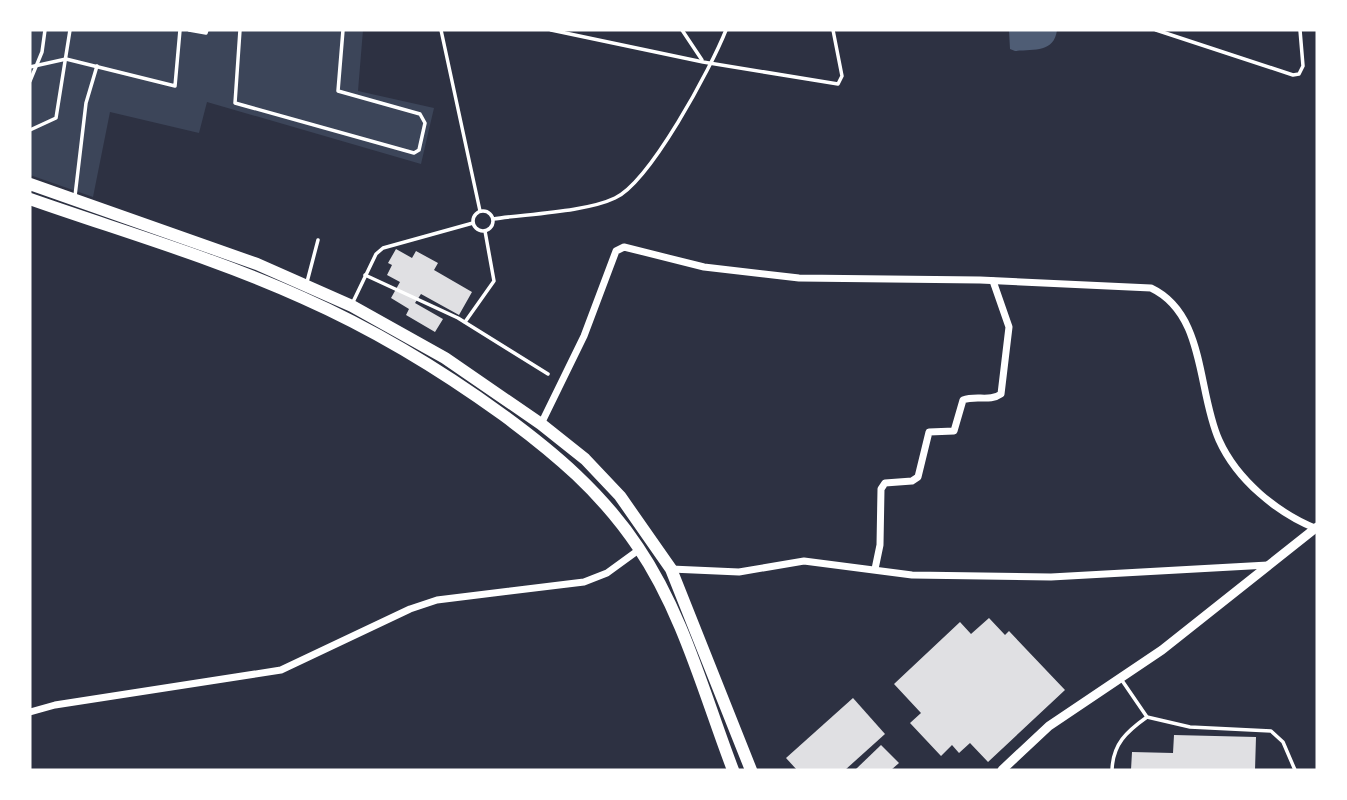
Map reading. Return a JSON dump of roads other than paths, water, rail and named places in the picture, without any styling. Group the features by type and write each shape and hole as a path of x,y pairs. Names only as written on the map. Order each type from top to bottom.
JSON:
{"highway":[{"path":"30,184 75,198 306,285 352,306 445,358 541,424 585,460 620,496 671,569 751,770"},
{"path":"30,200 253,277 346,318 438,371 539,441 575,471 607,505 640,549 680,631 733,770"},
{"path":"346,318 352,306"}],"street":[{"path":"541,424 584,335 616,251 620,248 704,267 799,278 993,281 1151,288 1169,298 1187,324 1212,421 1229,460 1266,499 1316,528 1162,650 1049,726 1003,770"},
{"path":"875,569 880,545 881,489 885,483 912,481 918,477 929,432 954,431 963,400 971,397 993,399 1001,394 1009,327 993,281"},
{"path":"30,712 55,705 281,670 410,608 437,600 584,582 607,573 640,549"},
{"path":"671,569 739,572 804,561 912,575 1051,577 1268,565"}],"lane":[{"path":"30,81 45,30"},
{"path":"30,130 56,118 70,30"},
{"path":"30,67 66,59 175,86 180,30"},
{"path":"190,30 206,33 207,30"},
{"path":"240,30 234,103 414,153 419,150 425,123 420,114 338,91 343,30"},
{"path":"441,30 480,211"},
{"path":"551,30 703,62 838,84 842,76 833,30"},
{"path":"682,30 703,62"},
{"path":"493,219 601,203 632,187 713,63 726,30"},
{"path":"1156,30 1293,75 1299,74 1303,66 1300,30"},
{"path":"75,198 86,103 97,66"},
{"path":"485,231 476,228 473,223 475,215 480,211 487,212 493,219"},
{"path":"485,231 492,225 493,219"},
{"path":"352,306 376,254 387,245 473,223"},
{"path":"464,322 494,281 485,231"},
{"path":"306,285 318,240"},
{"path":"365,275 464,322 548,374"},
{"path":"1121,678 1147,717 1190,727 1271,731 1283,742 1295,770"},
{"path":"1112,770 1118,742 1147,717"}]}
